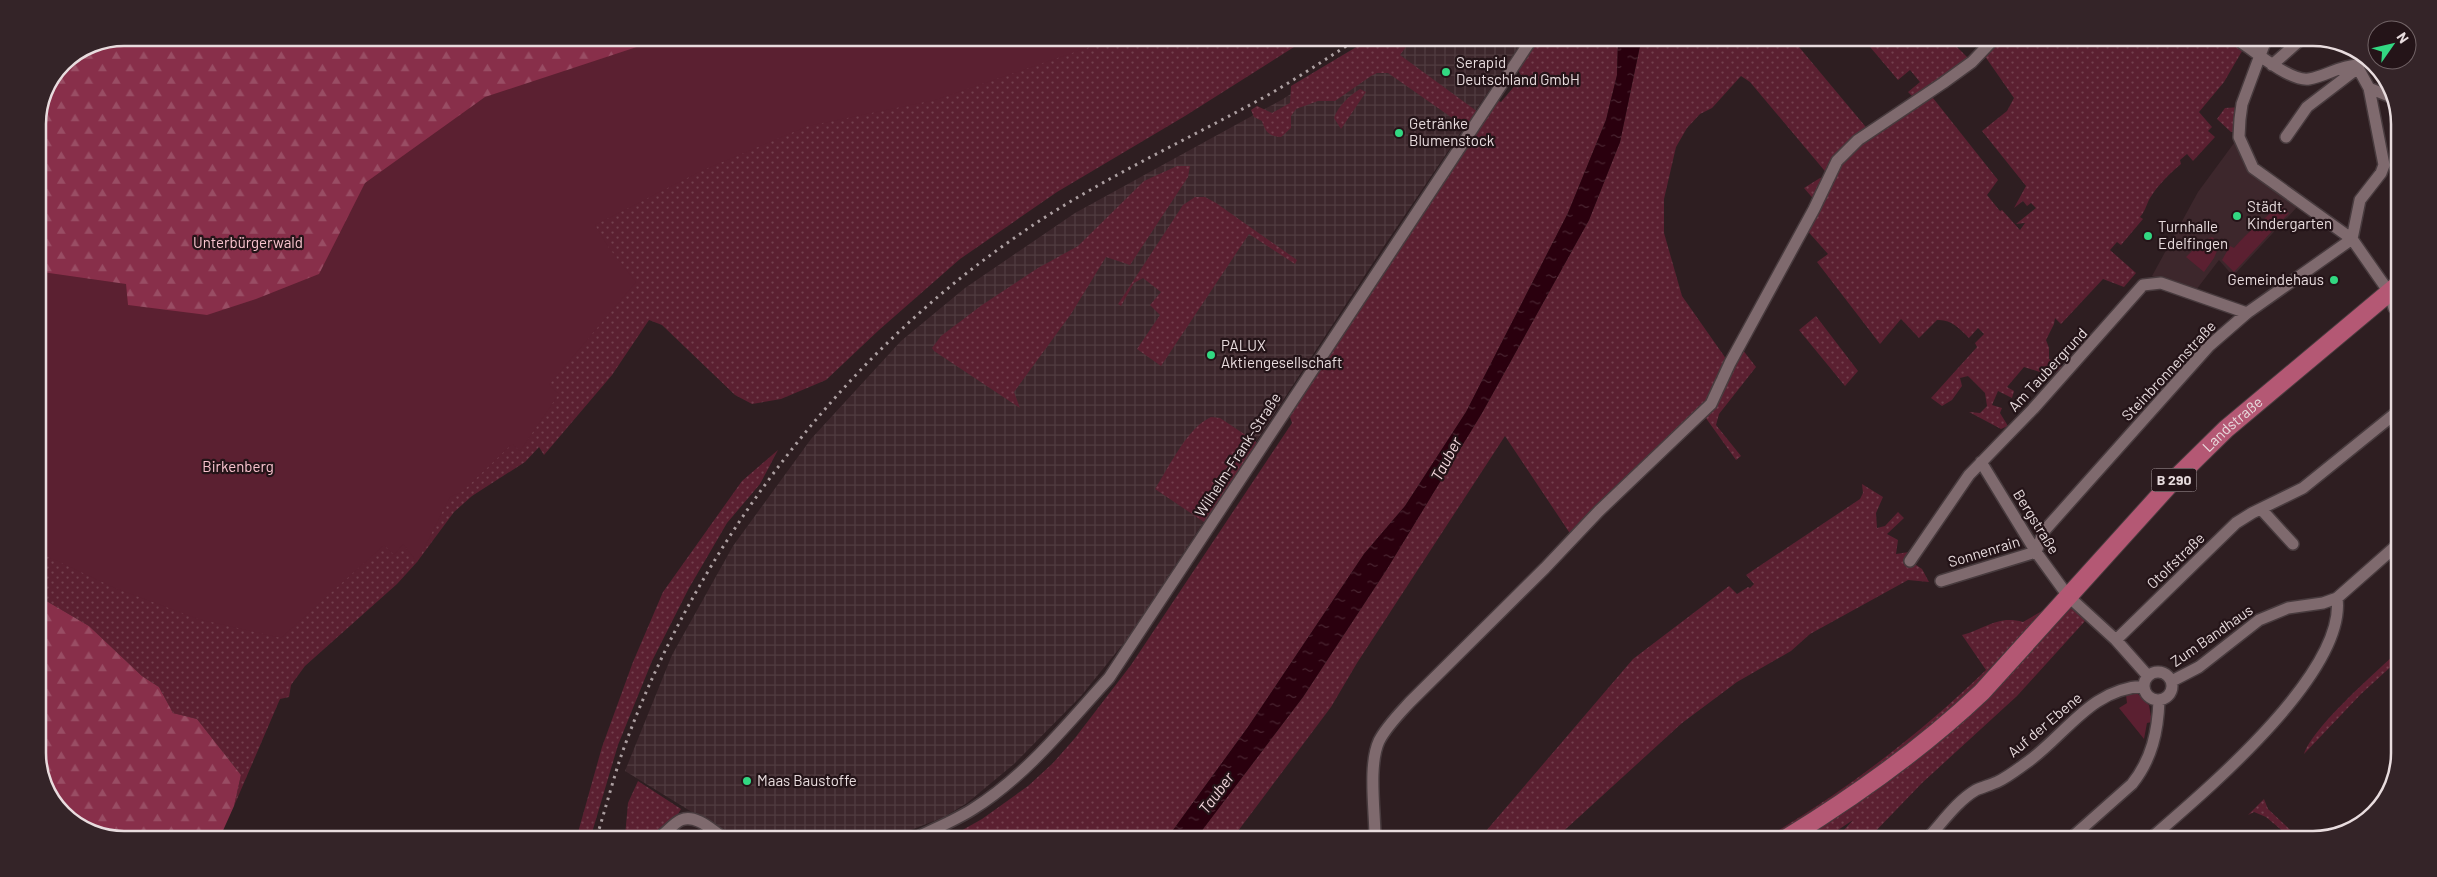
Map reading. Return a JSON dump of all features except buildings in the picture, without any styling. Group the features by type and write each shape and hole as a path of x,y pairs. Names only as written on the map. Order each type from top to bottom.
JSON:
{"main road":[{"name":"Landstraße","path":"1798,831 1866,787 1951,721 1982,692 2170,484 2226,429 2391,297"}],"street":[{"name":"Wilhelm-Frank-Straße","path":"930,831 973,809 1034,761 1109,678 1527,46"},
{"path":"1375,831 1374,765 1378,744 1393,721 1423,688 1545,568 1598,511 1711,404 1730,363 1814,209 1837,161 1858,140 1972,62 1987,46"},
{"path":"2247,46 2272,64 2302,79 2309,79 2359,61"},
{"path":"2264,46 2242,104 2239,137 2253,168 2352,239 2391,291"},
{"path":"2272,64 2293,46"},
{"path":"2352,239 2360,200 2381,173 2384,165 2369,88 2359,61"},
{"path":"2286,137 2307,107 2359,61"},
{"path":"2369,88 2385,94"},
{"name":"Steinbronnenstraße","path":"2036,552 2044,531 2209,346 2247,313 2352,239"},
{"name":"Am Taubergrund","path":"1910,561 1969,474 2040,402 2143,286 2161,282 2247,313"},
{"name":"Otolfstraße","path":"2116,640 2236,523 2303,488 2391,417"},
{"name":"Bergstraße","path":"1981,462 2036,552 2068,596"},
{"path":"2261,509 2293,544"},
{"name":"Zum Bandhaus","path":"2172,681 2199,667 2259,620 2288,608 2323,603 2337,598 2391,550"},
{"name":"Sonnenrain","path":"1941,581 2036,552"},
{"path":"2068,596 2116,640 2146,681 2149,696 2159,700"},
{"path":"2159,831 2233,763 2299,692 2315,669 2332,633 2338,609 2337,598"},
{"path":"2146,681 2152,673 2161,672 2172,681 2170,694 2159,700"},
{"name":"Auf der Ebene","path":"1935,831 1964,799 1976,791 1998,782 2030,761 2066,730 2086,708 2115,692 2146,681"},
{"path":"2079,831 2132,784 2141,773 2152,750 2159,700"},
{"path":"667,831 681,820 701,822 714,831"}],"shaded area":[{"path":"1366,46 1519,46 1382,249 1127,639 1081,696 1014,764 967,803 944,817 908,831 723,831 625,771 672,655 733,546 811,439 901,341 965,288 1075,213 1283,99"},
{"name":"Städt. Kindergarten","path":"2237,139 2250,169 2298,206 2233,276 2219,260 2196,290 2152,276 2198,192"}],"green space":[{"name":"Unterbürgerwald","path":"125,46 732,46 584,210 46,386 46,125 48,109 59,81 81,59 95,52"},
{"name":"Birkenberg","path":"640,46 1092,46 935,100 808,126 701,171 595,225 609,248 636,282 549,385 559,394 520,451 512,444 462,492 450,497 417,562 403,544 394,555 384,545 281,638 198,619 115,588 46,556 46,273 126,284 128,305 207,315 256,299 319,274 365,183 485,97"},
{"path":"724,46 1296,46 1185,116 1057,192 960,259 879,330 826,380 781,399 752,404 735,395 662,325 649,320 612,375 544,455 539,447 525,462 472,496 454,512 417,562 397,584 305,666 291,685 289,697 280,699 234,806 241,775 197,719 173,713 159,687 142,676 89,626 46,601 46,385"},
{"path":"1358,46 1407,46 1400,55 1482,115 1493,98 1501,102 1522,77 1515,65 1527,46 1618,46 1617,75 1606,120 1568,213 1466,412 1405,506 1364,554 1248,727 1172,831 961,831 982,819 1028,786 1053,763 1075,738 1131,665 1292,423 1287,408 1471,131 1388,73 1377,73 1335,101 1318,101 1296,109 1291,116 1291,128 1281,137 1274,136 1268,133 1262,121 1254,117 1251,110 1257,106 1272,113 1290,103 1291,86"},
{"path":"1640,46 1798,46 1870,132 1916,100 1908,92 1920,82 1910,70 1898,80 1869,46 1956,46 1972,62 1929,93 1998,180 1987,195 2000,211 2002,210 2020,230 2025,223 2016,224 2036,208 2031,203 2027,206 2023,201 2014,208 2026,186 1982,131 2007,111 2014,98 1982,52 1986,46 2245,46 2224,82 2199,112 2212,127 2208,131 2215,137 2193,161 2187,154 2180,160 2181,164 2164,180 2150,198 2140,217 2143,219 2121,245 2117,242 2110,250 2136,273 2124,287 2103,279 2061,324 2055,318 2046,340 2049,348 2049,359 2064,367 2070,359 2065,375 2043,366 2040,372 2024,367 2007,387 2014,391 2012,398 1998,391 1992,405 2002,408 2000,413 2008,426 2001,429 1969,412 1980,413 1987,406 1985,393 1968,376 1960,378 1962,386 1952,400 1942,406 1931,398 1977,347 1975,343 1984,334 1978,328 1969,338 1951,323 1937,320 1919,338 1901,319 1880,344 1817,262 1828,254 1804,227 1817,203 1804,188 1820,178 1829,176 1750,82 1741,76 1712,108 1700,114 1687,128 1676,147 1664,199 1664,233 1682,296 1729,363 1739,345 1756,367 1719,414 1716,425 1741,456 1736,460 1703,414 1573,538 1505,436 1357,663 1331,707 1238,831 1202,831 1303,697 1387,569 1482,413 1589,220 1620,142"},
{"path":"2245,46 2264,46 2261,57"},
{"path":"1360,89 1366,92 1341,129 1334,118 1338,109"},
{"path":"2242,107 2239,131 2231,132 2217,119 2225,108"},
{"path":"1177,166 1190,166 1188,177 1130,265 1106,257 1071,314 1014,392 1020,408 934,351 932,348 941,336 982,305 1038,268 1078,246 1144,181"},
{"path":"1195,197 1205,197 1216,203 1297,260 1295,264 1249,234 1161,366 1137,349 1160,315 1150,305 1161,292 1143,278 1134,283 1121,306 1118,304 1183,205"},
{"path":"2279,205 2289,213 2234,272 2222,260 2230,246 2234,248"},
{"path":"2212,237 2220,244 2214,258 2204,272 2186,257 2200,243"},
{"path":"1816,316 1858,371 1845,386 1799,330"},
{"path":"1211,417 1220,418 1262,446 1210,526 1155,489 1186,439 1202,422"},
{"path":"778,450 760,484 727,523 689,588 652,661 618,745 592,831 578,831 602,747 633,662 663,592 742,481"},
{"path":"1862,484 1883,497 1876,513 1877,528 1885,526 1898,512 1904,518 1887,534 1898,540 1896,554 1909,552 1910,561 1922,569 1929,582 1908,580 1810,634 1791,651 1737,682 1682,723 1564,831 1486,831 1633,659 1729,586 1737,594 1748,587 1750,588 1754,584 1746,575 1860,499 1863,493"},
{"path":"2068,596 2085,621 2017,696 1922,783 1876,831 1843,831 1853,820 1836,831 1777,831 1824,801 1880,761 1961,694 1986,670 1962,635 1999,621 2014,620 2023,622"},
{"path":"46,601 89,626 142,676 159,687 173,713 197,719 241,775 234,806 223,831 125,831 109,829 90,823 69,808 52,782 46,757"},
{"path":"2391,658 2391,667 2361,694 2304,754 2319,730"},
{"path":"2138,694 2149,705 2152,722 2147,723 2144,739 2119,708 2127,703 2126,695"},
{"path":"638,781 681,809 668,831 625,831 628,803"},
{"path":"2264,799 2268,809 2291,831 2283,831 2266,817 2254,812 2248,815"}],"water":[{"name":"Tauber","path":"1618,46 1640,46 1620,142 1589,220 1482,413 1387,569 1303,697 1202,831 1172,831 1248,727 1364,554 1405,506 1466,412 1568,213 1606,120 1617,75"}],"railway":[{"path":"598,831 620,759 650,684 686,610 728,539 776,470 828,406 885,345 946,290 1010,241 1040,221 1101,184 1271,93 1347,46"}],"place":[{"name":"Serapid Deutschland GmbH","path":"1446,72"},
{"name":"Getränke Blumenstock","path":"1399,133"},
{"name":"Städt. Kindergarten","path":"2237,216"},
{"name":"Turnhalle Edelfingen","path":"2148,236"},
{"name":"Gemeindehaus","path":"2334,280"},
{"name":"PALUX Aktiengesellschaft","path":"1211,355"},
{"name":"Maas Baustoffe","path":"747,781"}]}
